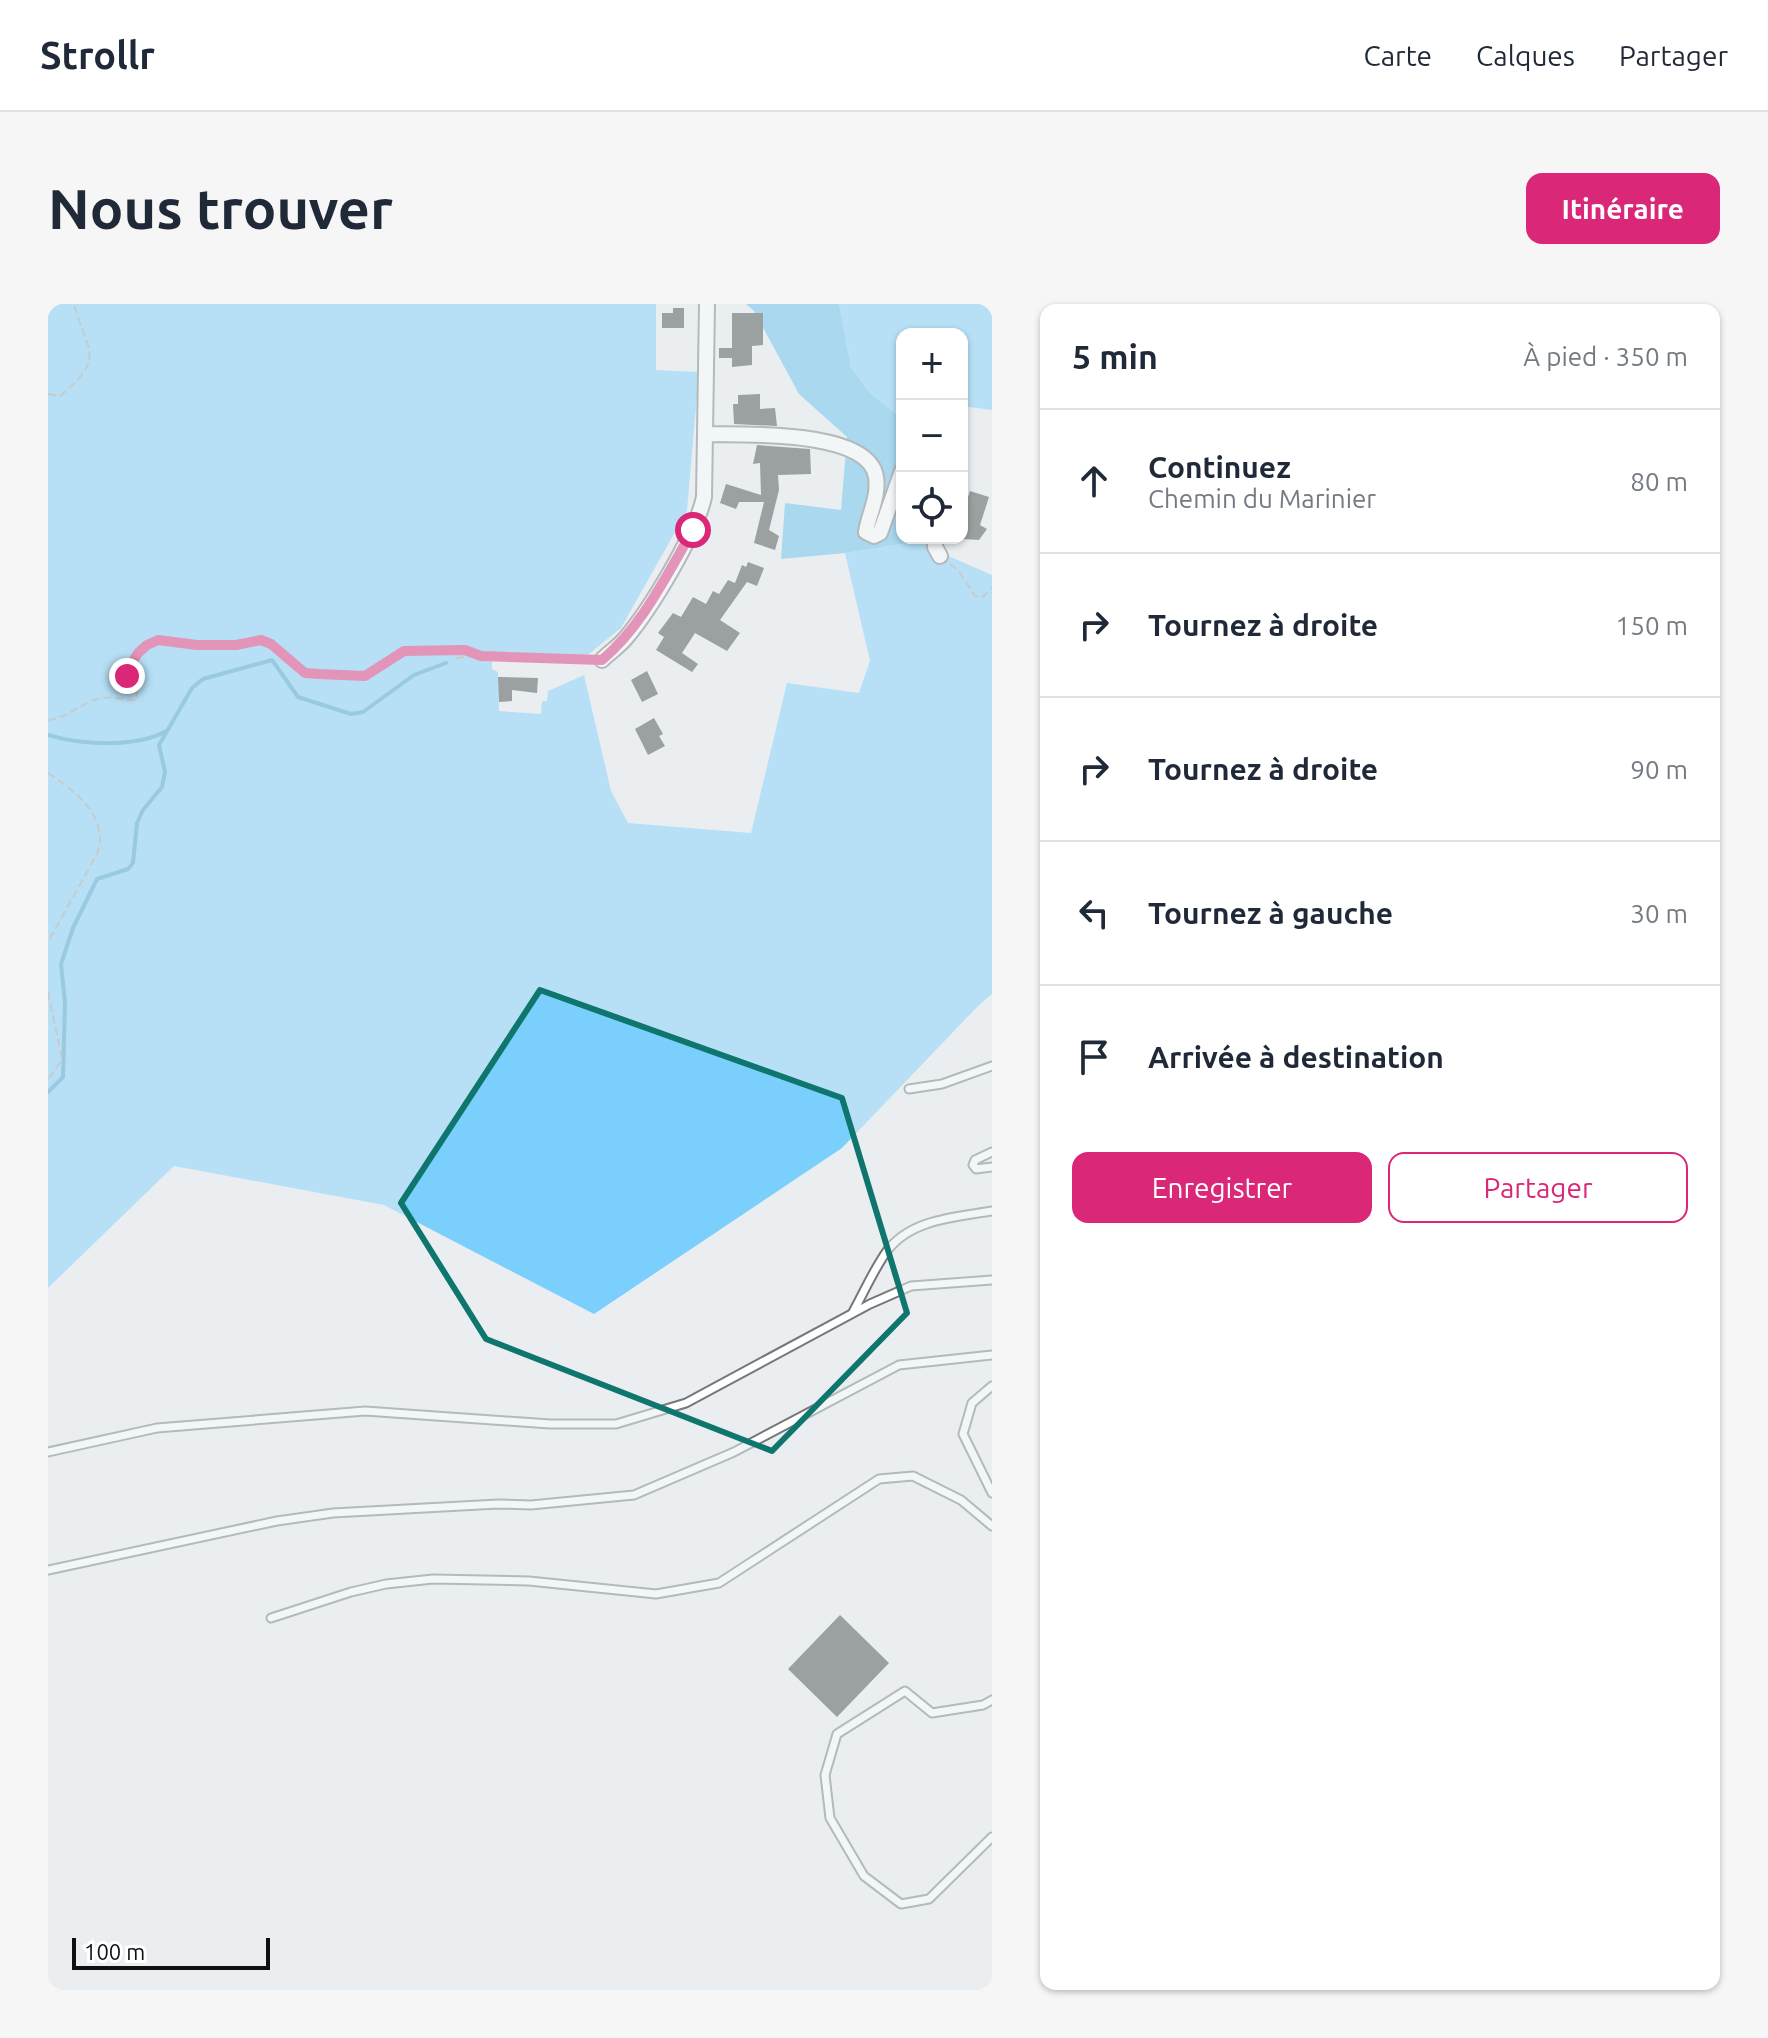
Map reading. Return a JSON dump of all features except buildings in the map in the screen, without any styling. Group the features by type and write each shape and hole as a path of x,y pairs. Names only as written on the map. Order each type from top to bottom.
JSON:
{"street":[{"path":"602,660 639,621 693,530 704,497 707,304"},
{"path":"705,434 764,435 843,444 864,455 876,474 876,501 866,532 874,536 880,533 902,472"},
{"path":"935,544 940,556"}],"lane":[{"path":"909,1089 942,1084 992,1066"},
{"path":"992,1152 975,1160 973,1165 976,1169 992,1167"},
{"path":"852,1314 888,1249 914,1228 992,1211"},
{"path":"48,1452 157,1428 365,1411 550,1424 616,1424 686,1403 911,1286 992,1280"},
{"path":"48,1570 277,1521 333,1513 531,1505 634,1495 734,1452 899,1365 992,1355"},
{"path":"992,1386 972,1403 963,1434 992,1493"},
{"path":"271,1618 374,1587 433,1579 529,1581 656,1594 719,1583 879,1479 913,1476 961,1500 992,1526"},
{"path":"992,1700 983,1705 932,1713 905,1691 837,1734 825,1775 830,1818 864,1876 901,1904 929,1899 992,1837"}],"path":[{"path":"48,394 60,396 83,376 91,352 74,304"},
{"path":"940,556 958,570 975,596 983,597 992,587"},
{"path":"48,720 61,719 89,702 103,698 136,700 137,691 127,676 130,666 147,645 158,640 197,645 236,645 261,640 271,644 305,673 319,674 365,676 404,651 465,650 481,656"},
{"path":"456,658 602,660"},
{"path":"48,773 72,789 101,826 102,840 48,942"},
{"path":"48,992 62,1059 48,1080"}],"highlighted area":[{"path":"540,990 842,1098 907,1313 772,1451 486,1339 401,1203"}],"shaded area":[{"path":"48,304 656,304 656,370 699,372 687,511 621,628 584,658 492,661 492,669 498,672 499,711 541,714 542,701 547,701 548,691 584,675 611,791 628,823 751,833 787,683 859,693 870,661 845,553 902,544 937,544 946,555 992,575 992,994 842,1148 594,1314 384,1205 174,1166 48,1288"},
{"path":"746,304 839,304 851,367 868,391 896,414 896,544 902,544 781,559 785,503 841,510 847,437 799,394 754,311"},
{"path":"839,304 992,304 992,410 968,407 968,328 896,328 896,414 868,391 851,367"}],"waterway":[{"path":"48,1092 63,1077 65,1003 61,964 73,928 97,879 128,869 133,863 137,823 143,810 162,787 165,772 159,745 192,688 203,679 272,660 298,697 351,714 363,712 414,675 446,663"},
{"path":"48,735 108,743 140,740 166,731"}],"route":[{"path":"127,676 138,653 158,640 197,645 236,645 261,640 271,644 305,673 319,674 365,676 404,651 465,650 481,656 602,660 639,621 693,530"}]}
